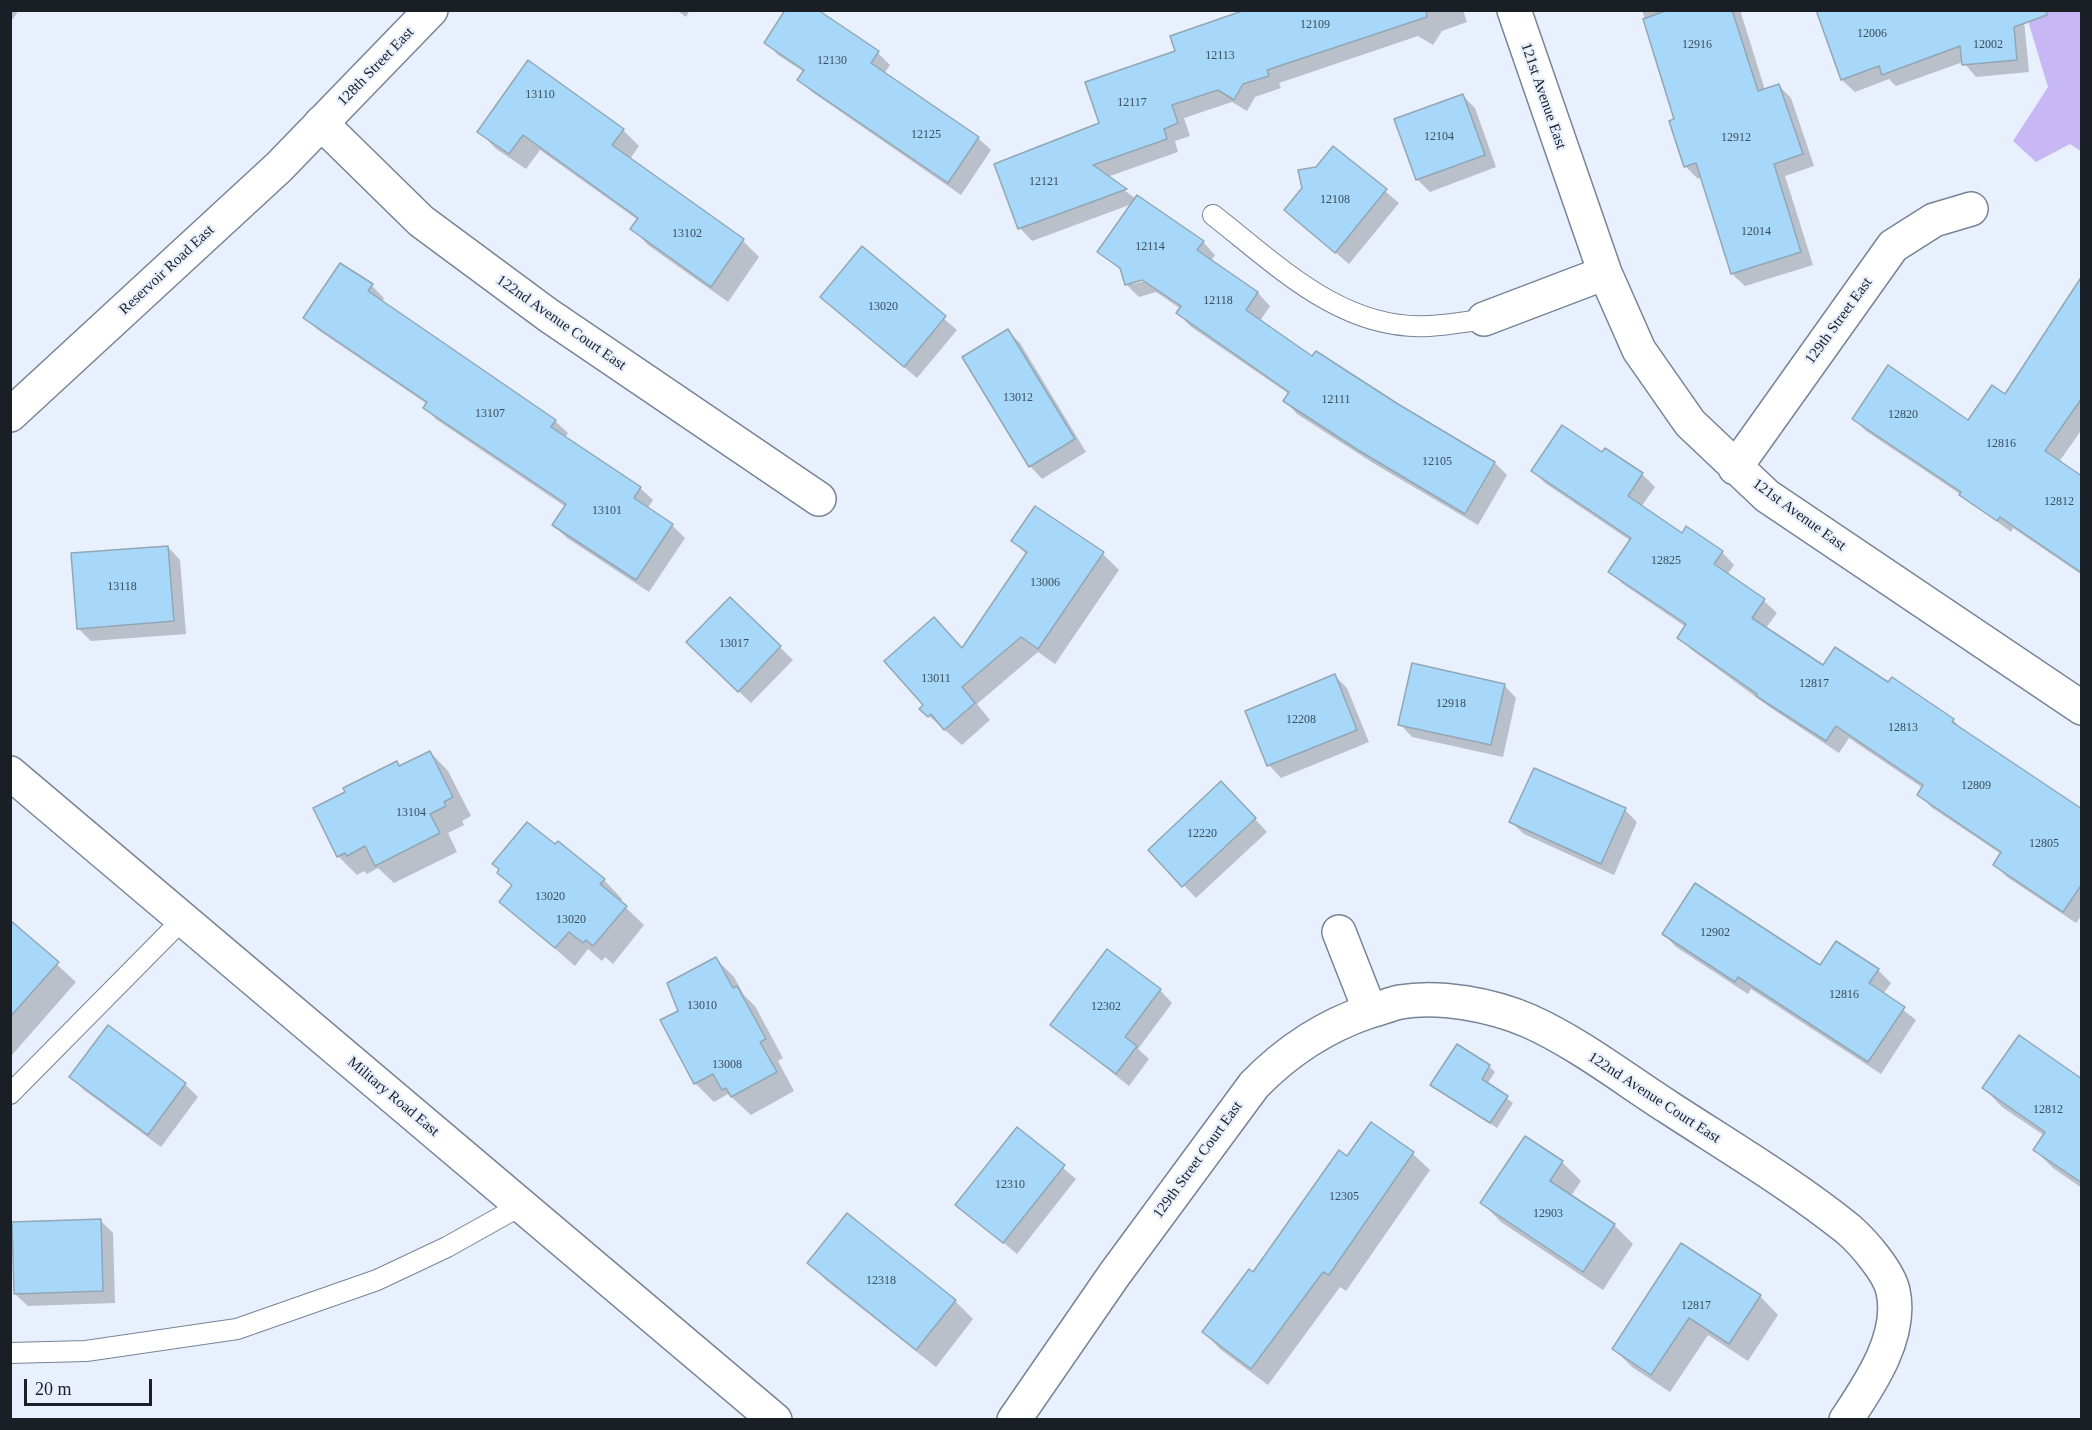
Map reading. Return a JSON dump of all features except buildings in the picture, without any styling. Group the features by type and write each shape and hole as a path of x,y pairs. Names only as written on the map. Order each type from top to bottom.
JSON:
{"street":[{"name":"128th Street East","path":"321,123 431,10"},
{"name":"121st Avenue East","path":"1514,10 1605,273 1640,350 1690,423 1767,496 2082,708"},
{"name":"Reservoir Road East","path":"10,415 279,167 321,123"},
{"name":"122nd Avenue Court East","path":"321,123 422,221 548,315 819,499"},
{"name":"129th Street East","path":"1735,468 1893,246 1934,220 1971,209"},
{"path":"1484,319 1605,273"},
{"name":"Military Road East","path":"10,773 776,1419"},
{"path":"1339,932 1370,1011"},
{"name":"122nd Avenue Court East","path":"1370,1011 1401,1002 1444,1002 1492,1009 1529,1021 1587,1054 1757,1164 1849,1230 1874,1257 1893,1290 1893,1328 1870,1383 1846,1419"},
{"name":"129th Street Court East","path":"1014,1419 1114,1275 1254,1085 1273,1066 1314,1036 1341,1021 1370,1011"}],"lane":[{"path":"1213,215 1322,299 1353,313 1385,322 1428,326 1484,319"},
{"path":"10,1094 183,919"},
{"path":"10,1353 86,1351 237,1329 377,1280 447,1247 522,1205"}],"shaded area":[{"path":"2025,11 2081,11 2081,151 2070,144 2036,162 2013,141 2048,87"}]}
